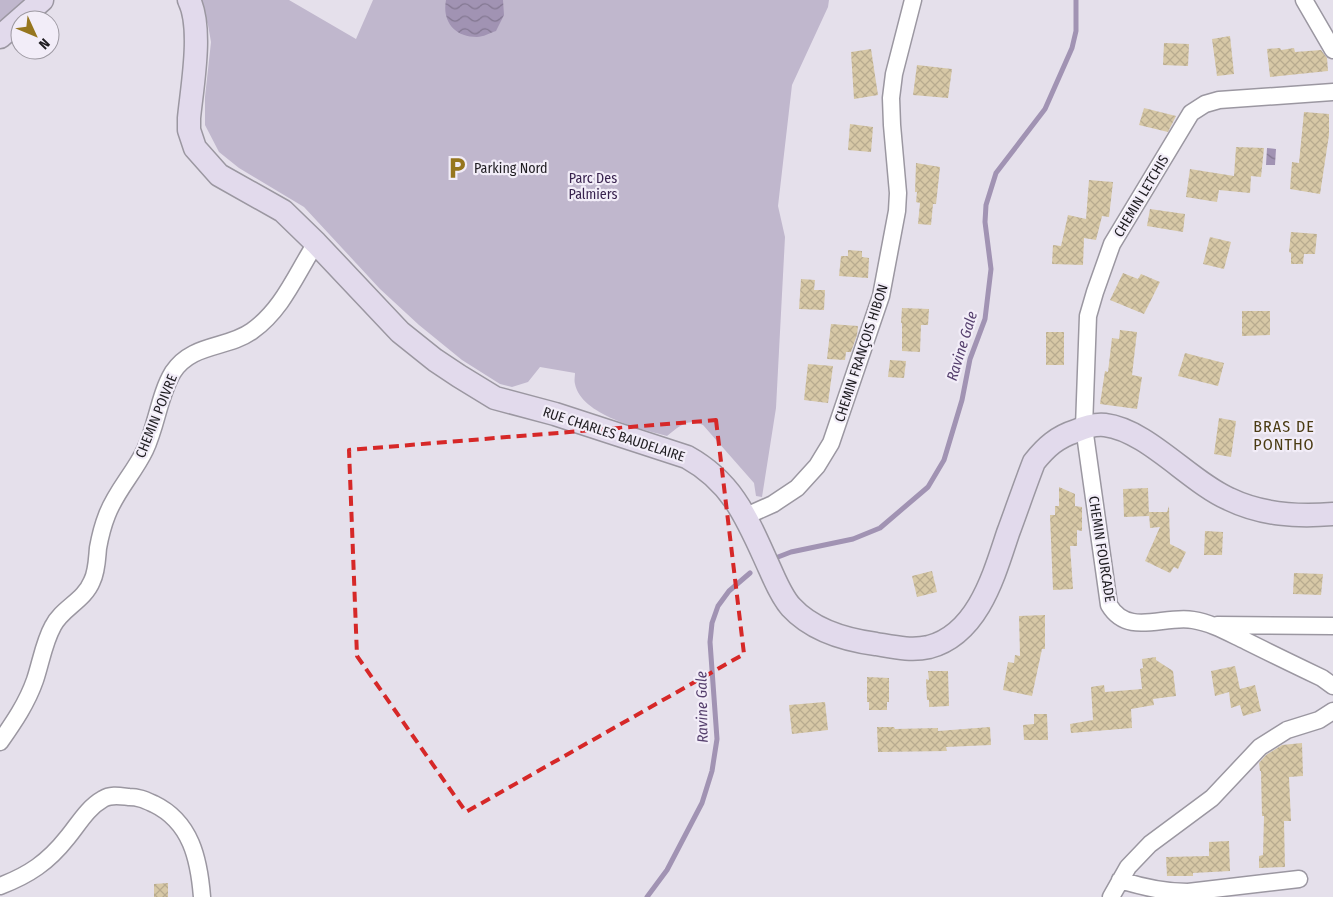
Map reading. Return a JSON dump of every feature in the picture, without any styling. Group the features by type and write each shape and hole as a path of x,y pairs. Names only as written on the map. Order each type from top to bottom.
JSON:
{"main road":[{"path":"0,37 42,0"},
{"name":"RUE CHARLES BAUDELAIRE","path":"189,0 196,39 189,124 195,148 219,175 283,211 400,332 435,360 495,398 556,414 688,457 705,467 725,486 746,516 780,590 791,607 818,628 854,641 909,649 929,646 948,639 958,631 982,601 994,575 1034,462 1045,448 1061,436 1084,427 1104,425 1125,430 1228,499 1260,511 1306,516 1333,514"}],"street":[{"name":"CHEMIN FRANÇOIS HIBON","path":"746,516 773,504 797,488 817,466 831,444 882,296 897,202 891,98 894,74 913,0"},
{"path":"1304,0 1333,50"},
{"name":"CHEMIN LETCHIS","path":"1084,427 1088,316 1095,292 1112,244 1191,113 1205,104 1219,100 1333,92"},
{"name":"CHEMIN POIVRE","path":"0,742 26,704 52,627 64,611 82,596 93,580 98,545 107,516 118,490 145,450 166,386 173,372 182,361 194,352 238,339 265,320 286,295 300,267 316,243"},
{"name":"CHEMIN FOURCADE","path":"1084,427 1109,605 1114,613 1120,619 1135,623 1163,620 1192,620 1212,625 1322,678 1333,686"},
{"path":"1212,625 1333,626"},
{"path":"1111,897 1128,867 1150,844 1212,798 1260,746 1287,730 1330,718"},
{"path":"0,886 17,880 38,868 54,854 94,806 103,799 112,796 140,797 167,810 179,822 189,838 197,857 202,897"},
{"path":"1120,880 1145,888 1188,892 1299,879"}],"highlighted area":[{"path":"716,420 744,654 466,812 357,656 349,450"}],"green space":[{"path":"0,0 26,0 16,10 10,10 10,16 0,26"},
{"name":"Parc Des Palmiers","path":"199,0 289,0 356,39 373,0 829,0 828,7 792,85 778,206 785,237 776,408 762,497 756,496 754,483 703,425 692,422 684,424 667,436 628,425 600,412 588,404 580,395 575,384 575,373 540,367 528,382 512,387 500,384 462,360 419,325 380,289 304,207 239,168 219,152 205,125 205,97 211,42 208,25"}],"water":[{"path":"446,0 503,0 504,15 496,31 479,37 469,36 456,31 451,26 446,15"},
{"path":"1267,148 1276,149 1275,165 1266,165"}],"building":[{"path":"1230,36 1234,74 1217,76 1212,39"},
{"path":"1164,43 1189,44 1188,66 1163,65"},
{"path":"1280,48 1281,50 1294,48 1295,52 1321,50 1327,58 1328,71 1270,77 1267,49"},
{"path":"871,49 878,95 854,99 851,52"},
{"path":"917,65 952,69 948,98 913,95"},
{"path":"1144,108 1176,116 1168,132 1139,125"},
{"path":"1304,112 1329,114 1329,135 1320,194 1290,189 1292,162 1299,163"},
{"path":"850,124 873,127 871,152 848,150"},
{"path":"1236,147 1264,148 1261,177 1251,176 1250,193 1219,190 1217,202 1186,197 1190,169 1234,176"},
{"path":"916,163 940,167 936,204 933,204 931,225 918,224 920,203 916,202 917,192 915,192"},
{"path":"1089,180 1113,182 1109,217 1102,216 1096,240 1084,238 1083,265 1052,264 1053,245 1061,246 1068,215 1086,219"},
{"path":"1150,209 1185,214 1183,232 1147,226"},
{"path":"1291,232 1317,234 1315,254 1304,254 1303,264 1291,264 1291,253 1289,252"},
{"path":"1210,237 1231,242 1224,269 1203,264"},
{"path":"848,250 862,251 862,257 869,258 868,278 839,276 841,256 848,256"},
{"path":"1123,273 1138,279 1141,274 1160,282 1144,314 1110,300"},
{"path":"801,279 815,280 814,290 825,290 824,310 799,309"},
{"path":"902,308 929,309 928,325 921,325 920,352 902,351"},
{"path":"1242,311 1270,311 1270,335 1242,336"},
{"path":"831,324 858,326 851,352 846,352 845,360 827,359"},
{"path":"1120,330 1137,332 1132,375 1142,377 1137,409 1100,404 1105,371 1108,372 1112,338 1119,339"},
{"path":"1046,332 1064,332 1064,365 1046,365"},
{"path":"1185,353 1224,363 1218,386 1178,376"},
{"path":"890,360 906,361 904,378 888,377"},
{"path":"808,364 833,366 828,403 804,400"},
{"path":"1219,418 1236,421 1231,457 1214,454"},
{"path":"1059,487 1075,494 1075,506 1082,507 1082,531 1077,530 1077,546 1070,546 1073,589 1053,590 1050,515 1055,515 1055,506 1059,506"},
{"path":"1148,488 1149,516 1124,517 1123,489"},
{"path":"1169,506 1170,544 1186,552 1178,569 1174,567 1170,573 1145,561 1160,527 1150,528 1149,512 1167,512"},
{"path":"1205,531 1223,532 1222,555 1204,555"},
{"path":"932,571 937,592 917,597 912,576"},
{"path":"1294,573 1323,574 1321,595 1293,594"},
{"path":"1045,615 1045,649 1042,649 1032,696 1003,690 1008,662 1014,663 1015,655 1020,656 1019,616"},
{"path":"1156,657 1156,660 1173,671 1176,696 1153,699 1154,705 1131,709 1132,728 1071,733 1070,724 1093,720 1091,687 1104,685 1105,692 1142,689 1140,669 1143,668 1142,659"},
{"path":"1235,666 1240,689 1255,685 1261,711 1243,716 1240,705 1231,708 1229,692 1215,696 1211,671"},
{"path":"928,671 948,671 949,706 929,707 926,679 929,680"},
{"path":"867,677 889,678 887,710 869,710 869,702 867,702"},
{"path":"825,702 828,730 792,734 789,705"},
{"path":"1034,714 1047,714 1048,740 1024,740 1023,725 1034,724"},
{"path":"877,727 894,727 895,729 938,728 938,731 990,727 991,745 946,747 947,751 878,752"},
{"path":"1302,743 1303,776 1289,777 1291,821 1284,821 1285,867 1259,868 1259,856 1263,855 1264,816 1262,816 1261,771 1259,763 1266,755 1282,745"},
{"path":"1229,841 1230,871 1193,873 1193,876 1167,876 1166,857 1209,856 1209,842"},
{"path":"168,883 168,897 154,897 154,884"}],"waterway":[{"name":"Ravine Gale","path":"778,557 791,552 853,539 880,528 928,487 944,460 962,400 970,359 985,319 991,269 985,222 986,205 996,173 1045,109 1072,48 1076,31 1076,0"},
{"name":"Ravine Gale","path":"647,897 667,870 702,803 712,771 717,739 710,642 712,623 718,606 729,591 750,573"}],"place":[{"name":"Parking Nord","path":"457,168"}],"district":[{"name":"BRAS DE PONTHO","path":"1284,435"}]}
